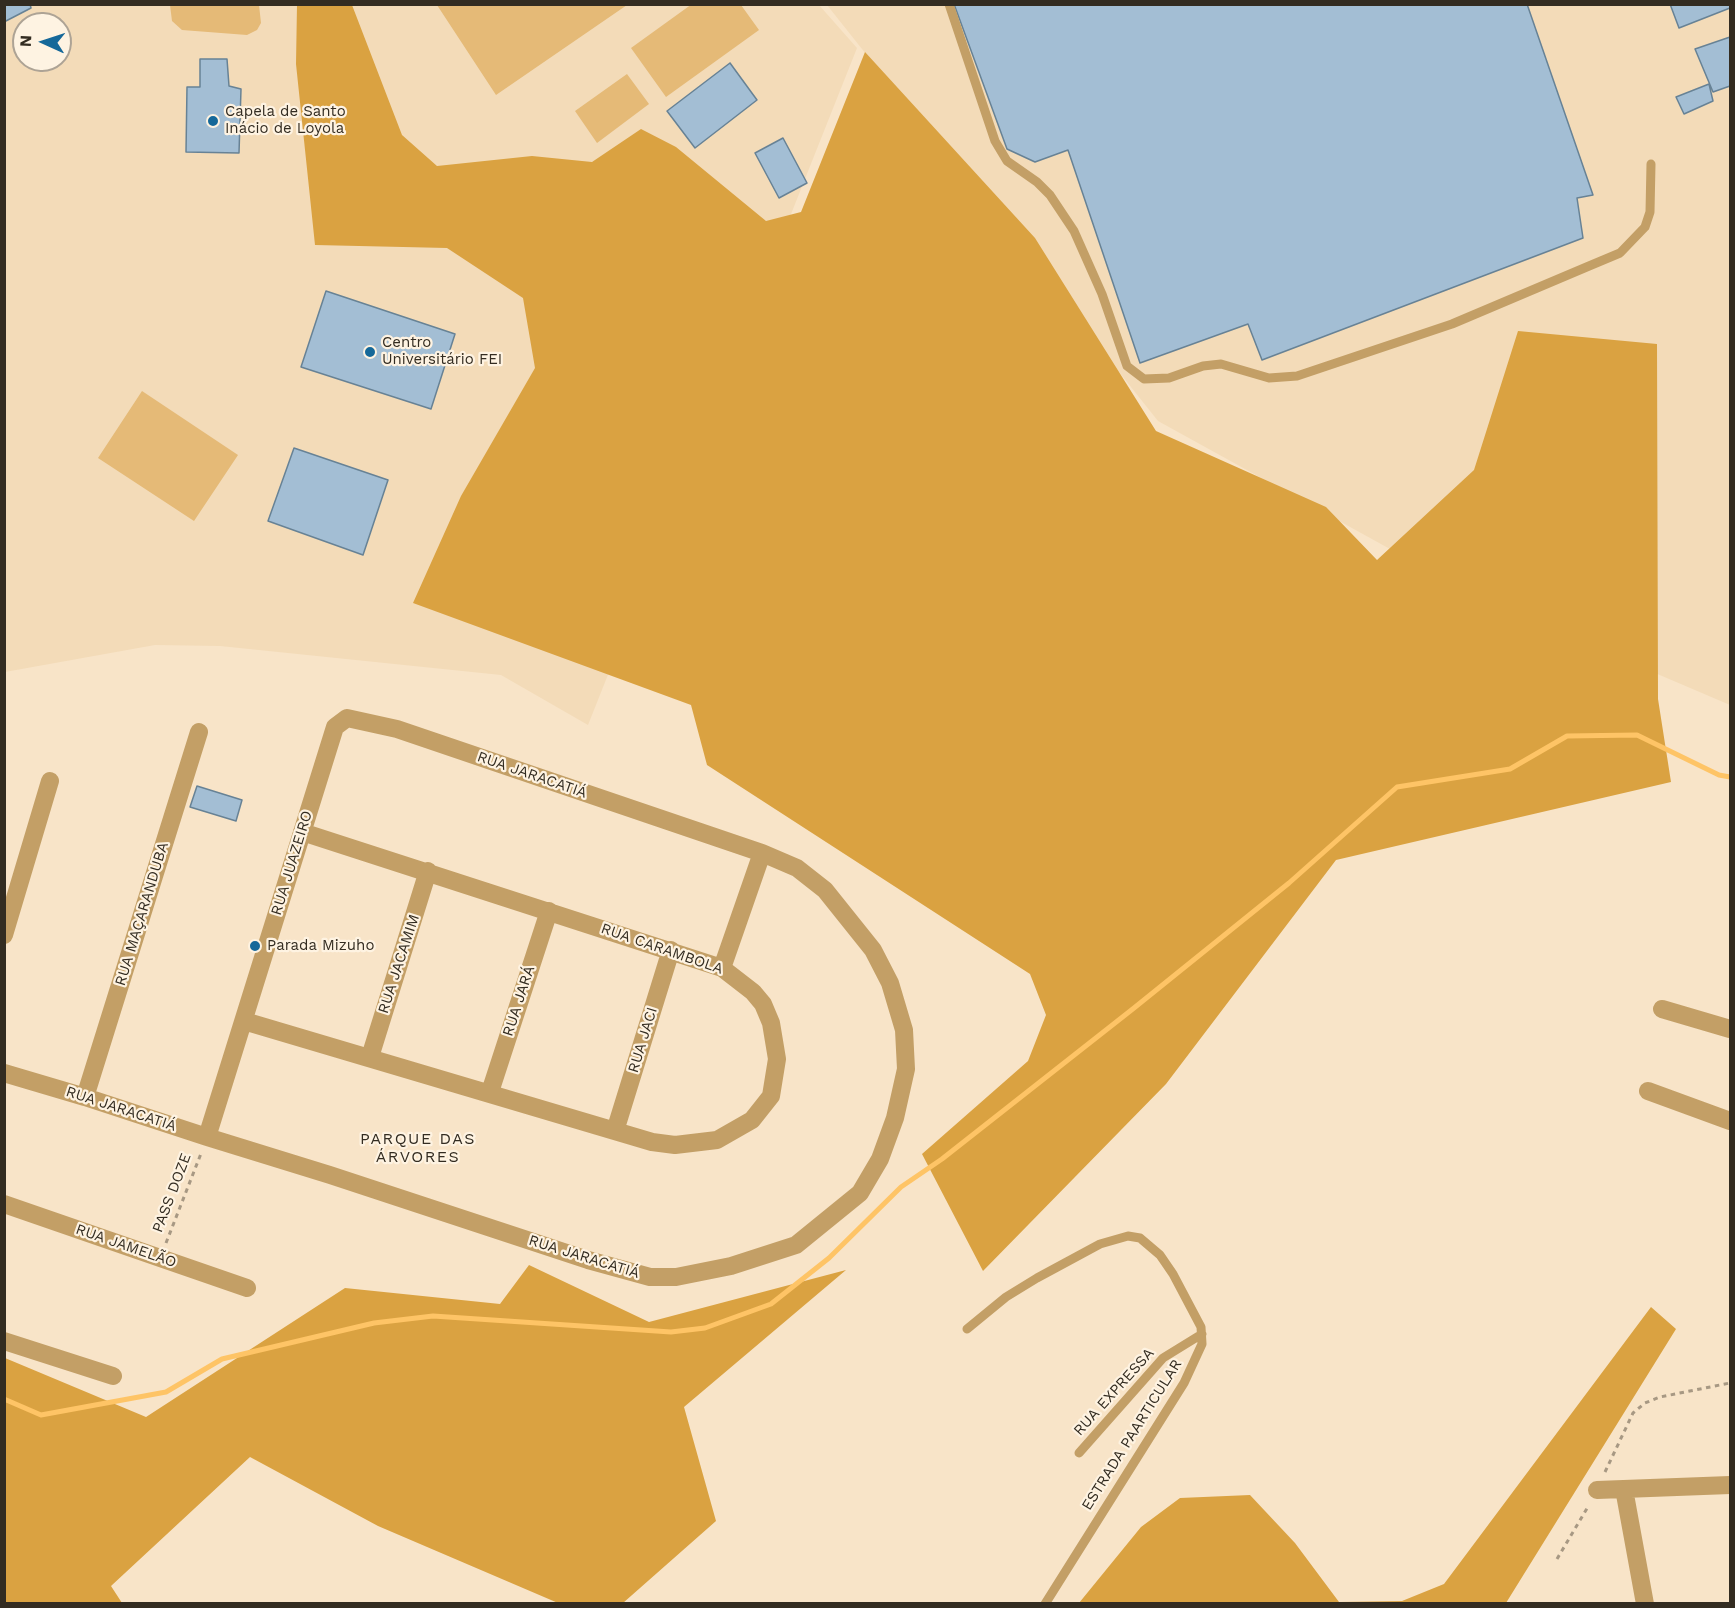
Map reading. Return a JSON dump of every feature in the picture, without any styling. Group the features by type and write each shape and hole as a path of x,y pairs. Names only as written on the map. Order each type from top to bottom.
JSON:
{"street":[{"name":"RUA JUAZEIRO","path":"207,1137 302,832 341,723"},
{"name":"RUA JARACATIÁ","path":"4,1073 85,1097 588,1260 650,1277 698,1274 764,1257 796,1245 860,1193 880,1159 895,1118 906,1069 904,1030 890,983 873,950 825,890 797,868 762,853 397,729 341,723"},
{"name":"RUA MAÇARANDUBA","path":"85,1097 199,732"},
{"path":"4,935 50,781"},
{"name":"RUA CARAMBOLA","path":"244,1020 652,1142 698,1144 717,1140 752,1120 771,1096 777,1059 771,1023 763,1004 753,992 722,968 302,832"},
{"path":"722,968 762,853"},
{"name":"RUA JACAMIM","path":"370,1056 428,872"},
{"name":"RUA JARÁ","path":"490,1092 549,911"},
{"name":"RUA JACI","path":"615,1131 671,950"},
{"path":"1662,1009 1731,1029"},
{"path":"1648,1091 1731,1121"},
{"name":"RUA JAMELÃO","path":"4,1204 247,1288"},
{"path":"4,1341 113,1376"},
{"path":"1597,1490 1731,1485"},
{"path":"1624,1489 1645,1604"}],"lane":[{"path":"949,4 995,141 1007,161 1050,195 1074,231 1102,294 1127,366 1144,379 1169,378 1203,366 1221,364 1269,378 1297,376 1452,324 1620,253 1645,227 1650,212 1651,164"},
{"path":"967,1329 1006,1297 1066,1262 1107,1241 1128,1236 1140,1238 1160,1255 1192,1309 1202,1334"},
{"name":"RUA EXPRESSA","path":"1079,1454 1163,1358 1202,1334"},
{"name":"ESTRADA PAARTICULAR","path":"1045,1604 1184,1383 1202,1344 1202,1334"}],"path":[{"name":"PASS DOZE","path":"159,1258 207,1137"},
{"path":"1557,1559 1597,1490 1633,1413 1645,1403 1659,1397 1731,1383"}],"shaded area":[{"path":"692,4 741,5 759,30 666,97 631,48"},
{"name":"Centro Universitário FEI","path":"5,5 819,5 857,48 588,725 501,675 220,646 155,645 5,672"},
{"path":"170,5 259,5 261,23 257,30 247,35 182,30 172,21"},
{"path":"297,5 352,5 402,135 437,166 532,156 592,162 641,129 676,147 766,221 801,212 865,52 1035,238 1156,431 1326,507 1377,560 1474,470 1518,331 1657,344 1658,699 1671,782 1336,860 1166,1084 983,1271 922,1154 1028,1061 1046,1015 1030,974 707,765 691,705 413,603 461,496 535,368 523,298 447,248 315,245 296,64"},
{"path":"437,5 627,5 496,95"},
{"path":"827,5 1730,5 1730,705 1477,597 1158,421"},
{"path":"627,74 649,104 597,143 575,111"},
{"path":"142,391 238,455 194,521 98,458"},
{"path":"529,1265 649,1322 846,1270 684,1407 716,1521 623,1603 558,1603 378,1526 250,1457 111,1586 122,1603 5,1603 5,1358 146,1417 345,1288 500,1304"},
{"path":"1651,1307 1676,1329 1506,1603 1079,1603 1141,1527 1180,1498 1250,1495 1295,1543 1339,1602 1402,1601 1444,1584"}],"building":[{"path":"4,4 30,4 31,8 23,12 12,12 12,18 4,22"},
{"path":"954,4 1527,4 1593,195 1577,198 1583,238 1262,360 1248,324 1140,363 1068,150 1035,162 1007,149"},
{"path":"1670,4 1730,4 1730,8 1679,28"},
{"path":"1730,37 1730,86 1713,92 1695,49"},
{"name":"Capela de Santo Inácio de Loyola","path":"200,59 227,59 229,86 241,89 239,153 186,152 187,87 200,87"},
{"path":"730,63 757,100 695,148 667,111"},
{"path":"1709,84 1713,101 1684,114 1676,97"},
{"path":"783,138 807,183 779,198 755,153"},
{"path":"326,291 455,334 431,409 301,367"},
{"path":"294,448 388,480 363,555 268,521"},
{"path":"197,786 242,800 236,821 190,807"}],"waterway":[{"path":"4,1399 41,1415 166,1392 222,1359 374,1323 433,1316 671,1332 705,1328 771,1304 829,1258 901,1187 942,1159 1134,1008 1289,883 1397,787 1510,769 1567,736 1637,735 1719,775 1730,777"}],"place":[{"name":"Capela de Santo Inácio de Loyola","path":"213,121"},
{"name":"Centro Universitário FEI","path":"370,352"},
{"name":"Parada Mizuho","path":"255,946"}],"district":[{"name":"PARQUE DAS ÁRVORES","path":"418,1148"}]}
